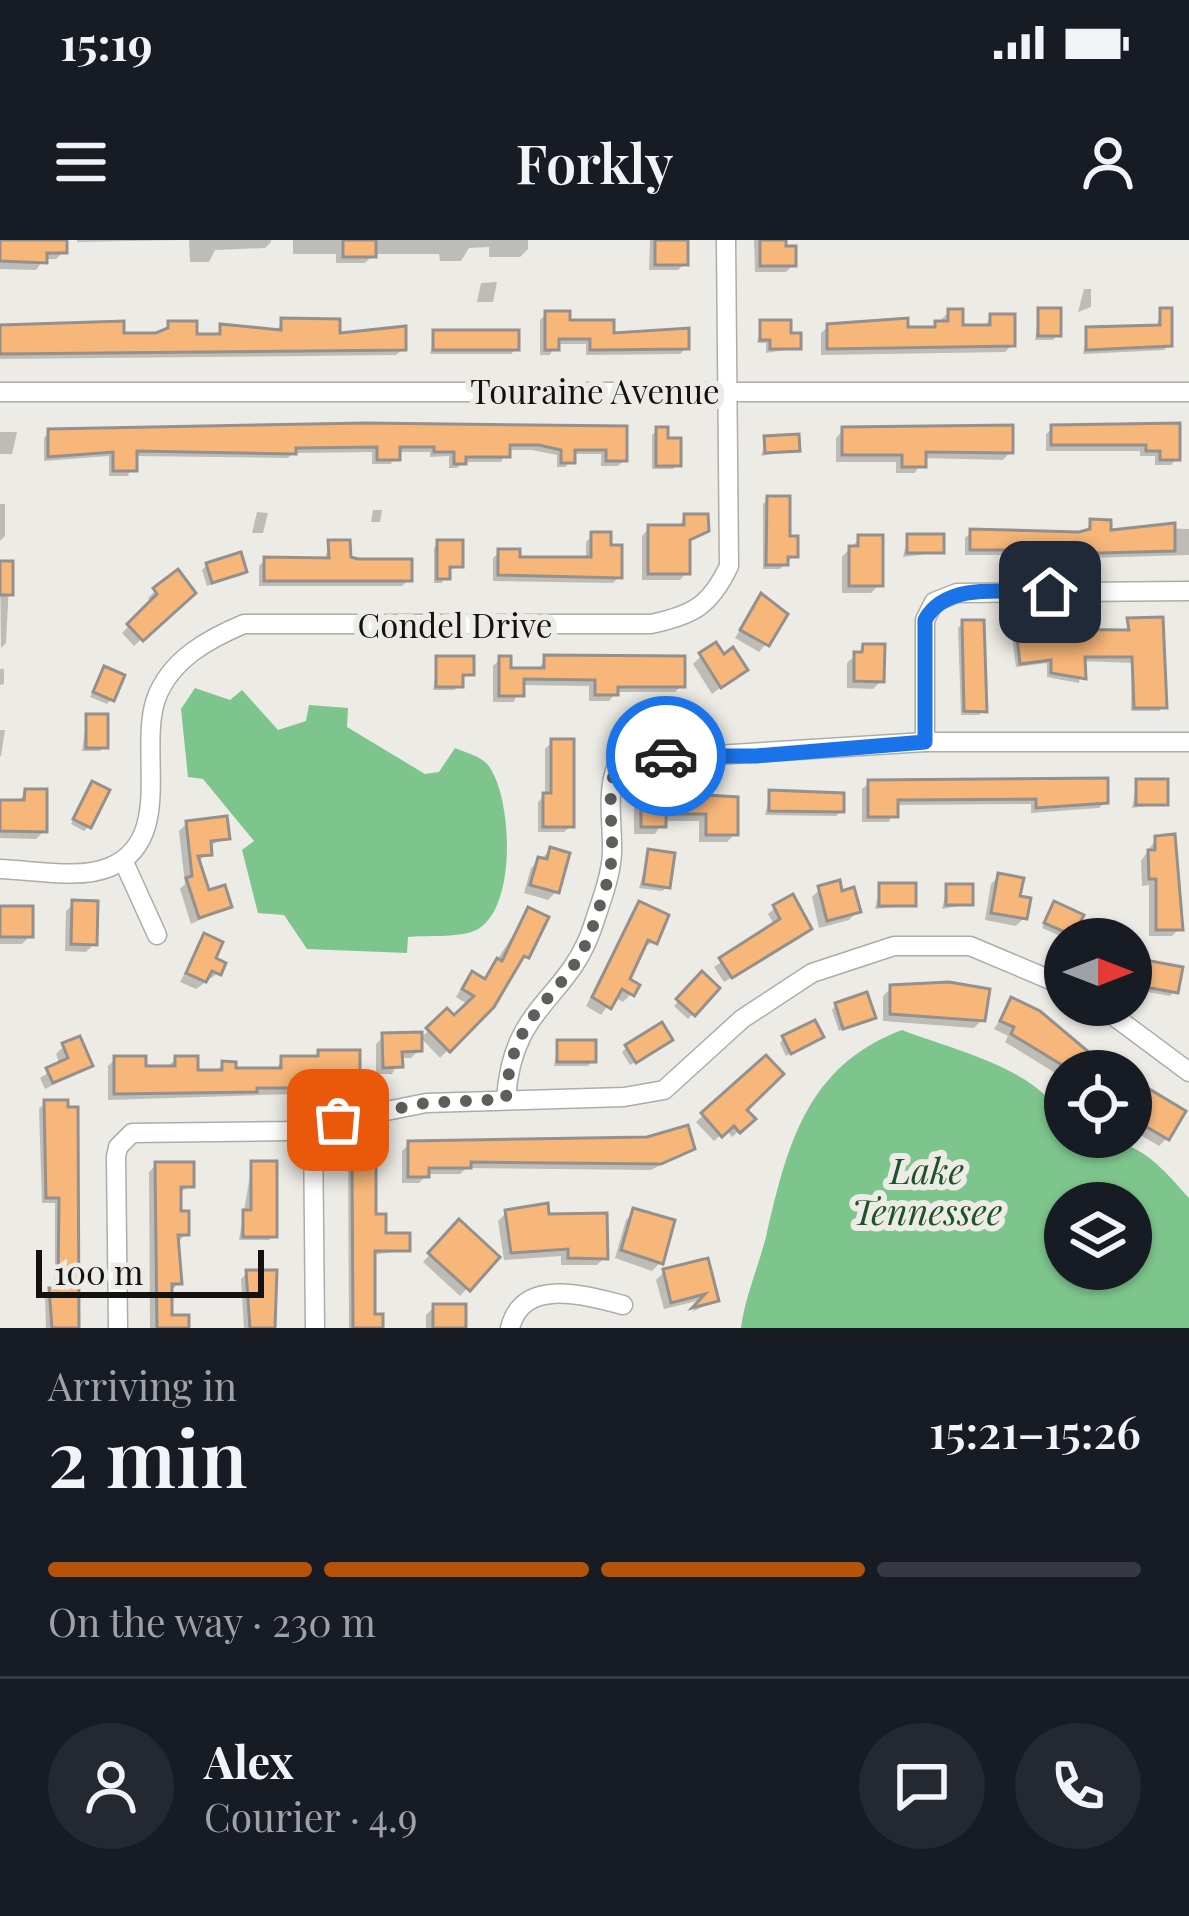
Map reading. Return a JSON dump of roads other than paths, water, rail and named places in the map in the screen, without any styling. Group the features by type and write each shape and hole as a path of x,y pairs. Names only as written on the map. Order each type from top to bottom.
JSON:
{"street":[{"name":"Condel Drive","path":"123,860 141,839 149,818 149,732 157,696 204,641 244,623 651,623 691,616 713,598 729,566 726,240"},
{"name":"Touraine Avenue","path":"0,392 1189,392"},
{"path":"925,742 925,620 934,602 957,593 1189,591"},
{"path":"506,1099 518,1036 580,956 592,929 612,860 612,775 619,760 925,742 1189,742"},
{"path":"0,869 90,871 123,860 157,935"},
{"path":"118,1328 116,1157 124,1139 141,1132 313,1126 426,1103 624,1097 664,1090 742,1019 812,973 894,946 970,946 1044,977"},
{"path":"1130,1026 1186,1063"},
{"path":"313,1126 315,1328"},
{"path":"510,1328 514,1311 533,1295 583,1294 623,1305"}],"water":[{"path":"195,688 230,700 242,690 278,730 306,721 309,705 348,708 347,727 425,774 439,772 455,748 485,762 503,802 507,853 498,902 488,920 467,933 408,937 407,953 307,949 284,915 258,913 242,850 254,841 203,779 188,777 181,709"},
{"name":"Lake Tennessee","path":"902,1030 1002,1067 1044,1095 1044,1158 1149,1158 1189,1198 1189,1328 741,1328 793,1141 822,1087 869,1045"}]}
